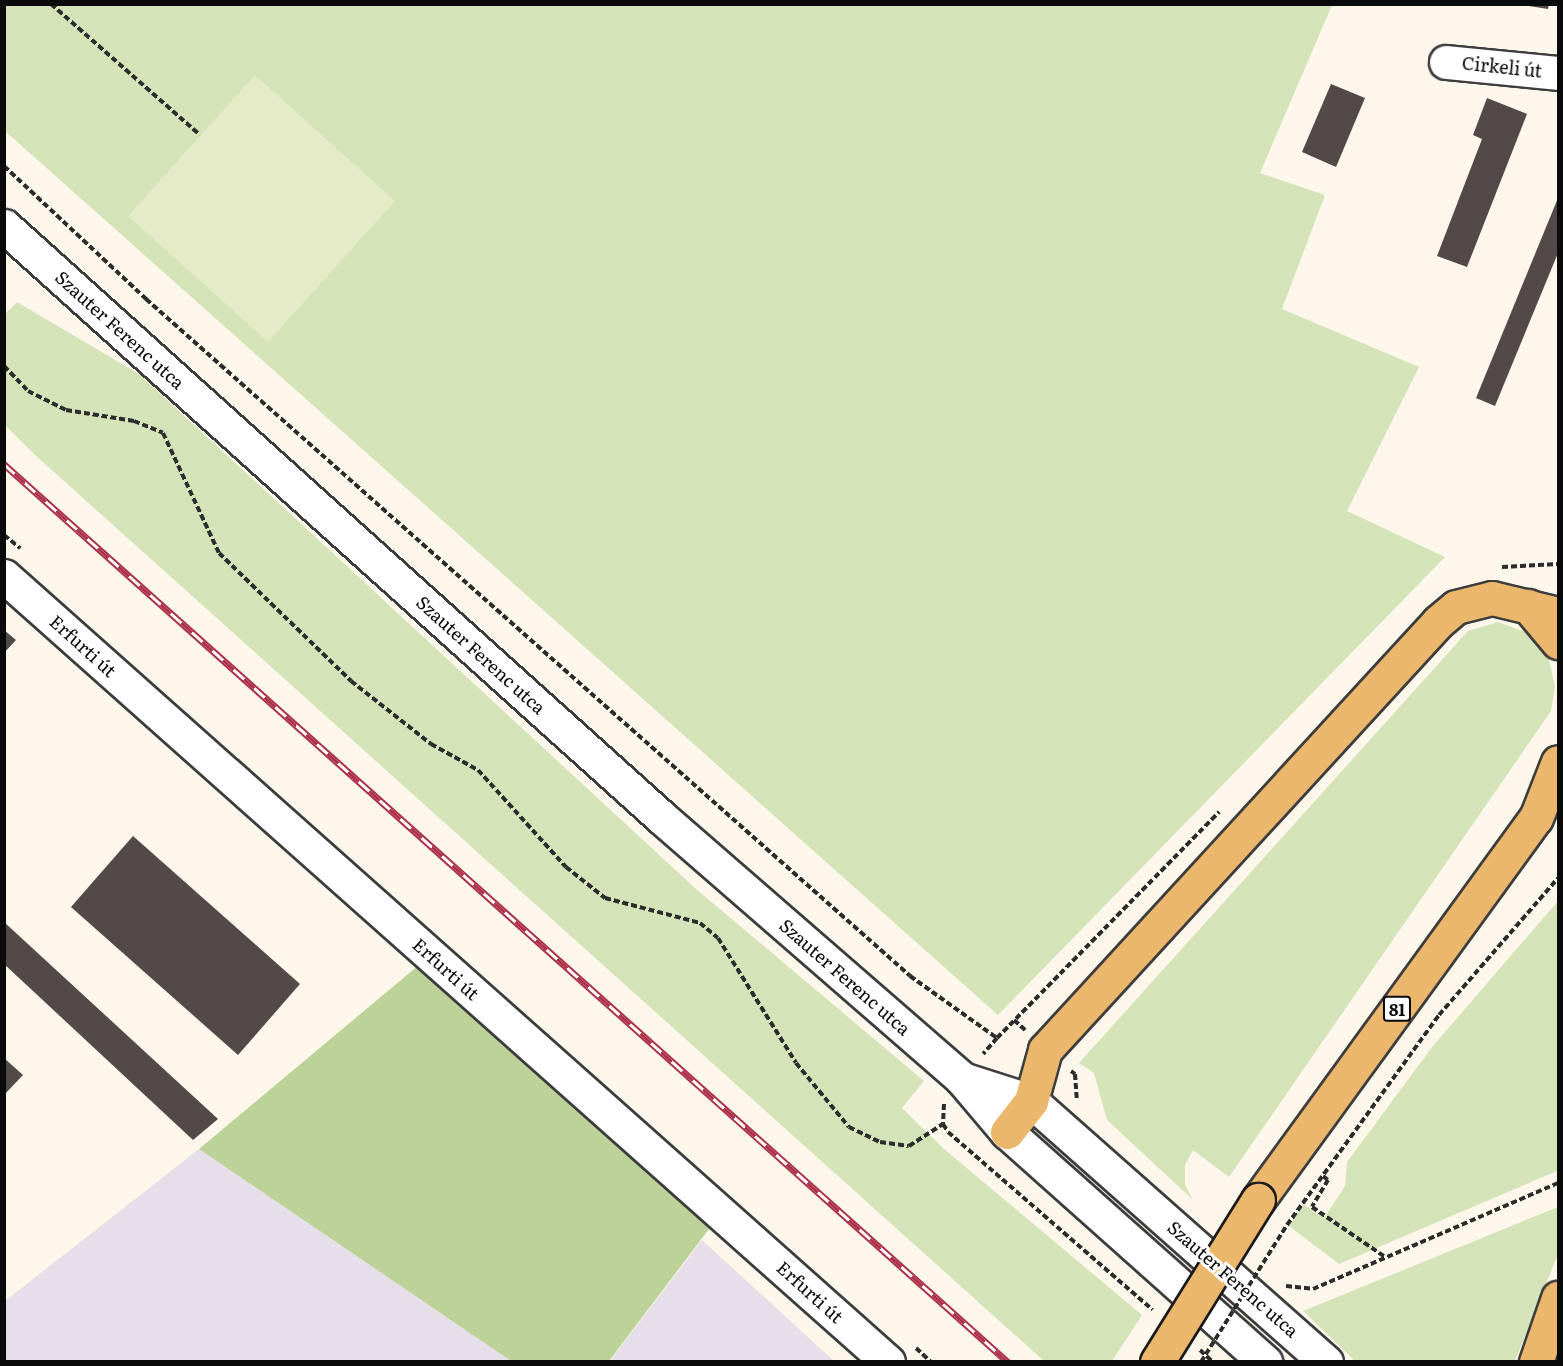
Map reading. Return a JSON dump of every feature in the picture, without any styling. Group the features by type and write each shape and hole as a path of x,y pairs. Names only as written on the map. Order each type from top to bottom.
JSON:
{"main road":[{"path":"1007,1132 1031,1101 1045,1050 1438,622 1456,607 1473,600 1492,598 1558,614"},
{"path":"1528,606 1558,642"},
{"path":"1547,811 1558,762"},
{"name":"81","path":"1157,1362 1258,1200 1547,811 1558,790"},
{"path":"1536,1362 1558,1298"}],"street":[{"name":"Cirkeli út","path":"1446,62 1558,73"},
{"name":"Szauter Ferenc utca","path":"4,226 661,817 962,1078 1007,1132 1265,1362"},
{"name":"Erfurti út","path":"4,576 888,1362"},
{"name":"Szauter Ferenc utca","path":"962,1078 1031,1101 1326,1362"}],"path":[{"path":"51,4 200,135"},
{"path":"4,166 146,299 901,968 997,1038 946,1098 943,1124 948,1132 1159,1315"},
{"path":"4,366 28,391 66,410 134,421 163,433 219,553 351,681 431,744 478,770 566,867 605,898 700,923 717,938 796,1063 849,1126 880,1142 909,1146 943,1124"},
{"path":"1201,1362 1287,1225 1439,1015 1558,878"},
{"path":"1323,1176 1328,1180 1312,1207 1385,1257"},
{"path":"1195,1346 1213,1362"}],"shaded area":[{"path":"199,1149 511,1361 5,1362 5,1301"},
{"path":"702,1240 834,1361 609,1362"}],"green space":[{"path":"5,5 1332,5 1260,173 1325,195 1282,309 1419,367 1347,511 1445,557 998,1015 5,131"},
{"path":"255,75 395,201 268,342 128,216"},
{"path":"17,302 139,374 696,889 924,1081 902,1108 944,1149 1142,1315 1112,1361 1044,1361 34,454 5,425 5,314"},
{"path":"1498,622 1528,633 1549,660 1555,686 1551,711 1229,1177 1193,1150 1185,1165 1185,1184 1192,1199 1107,1120 1094,1073 1079,1063 1468,631"},
{"path":"1558,901 1557,1171 1339,1264 1289,1226 1303,1204 1324,1218 1345,1186 1347,1162 1433,1046"},
{"path":"444,944 728,1204 609,1361 511,1361 199,1149"},
{"path":"1558,1207 1558,1254 1515,1361 1355,1361 1303,1311"}],"building":[{"path":"1517,4 1549,4 1548,9"},
{"path":"1331,84 1365,98 1336,167 1302,152"},
{"path":"1487,98 1527,114 1467,267 1437,256 1482,139 1473,135"},
{"path":"1558,198 1558,253 1495,406 1476,398"},
{"path":"4,630 16,640 4,653"},
{"path":"133,836 300,984 238,1055 71,907"},
{"path":"4,922 218,1119 193,1140 4,964"},
{"path":"4,1058 23,1075 4,1095"}],"railway":[{"path":"4,464 1008,1362"}]}
